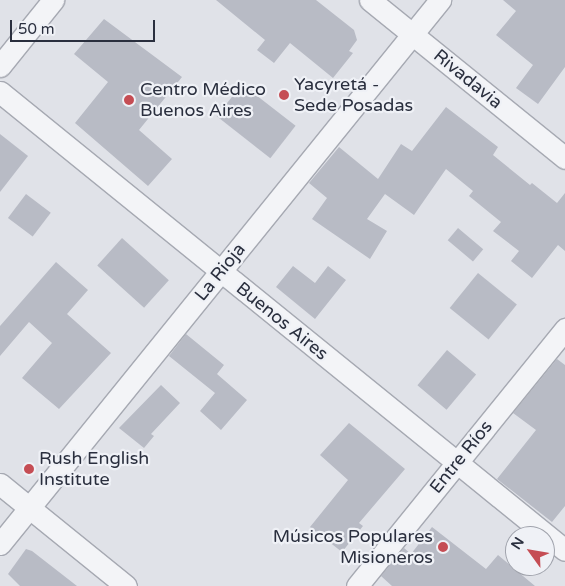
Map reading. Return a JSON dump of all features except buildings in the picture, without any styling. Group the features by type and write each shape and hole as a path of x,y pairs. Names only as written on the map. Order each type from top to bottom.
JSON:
{"street":[{"path":"0,66 53,0"},
{"name":"Rivadavia","path":"370,0 565,158"},
{"name":"La Rioja","path":"0,544 440,0"},
{"name":"Buenos Aires","path":"0,92 565,550"},
{"name":"Entre Ríos","path":"357,586 565,329"},
{"path":"0,484 126,586"}],"place":[{"name":"Yacyretá - Sede Posadas","path":"284,95"},
{"name":"Centro Médico Buenos Aires","path":"129,100"},
{"name":"Rush English Institute","path":"29,469"},
{"name":"Músicos Populares Misioneros","path":"443,547"}]}
